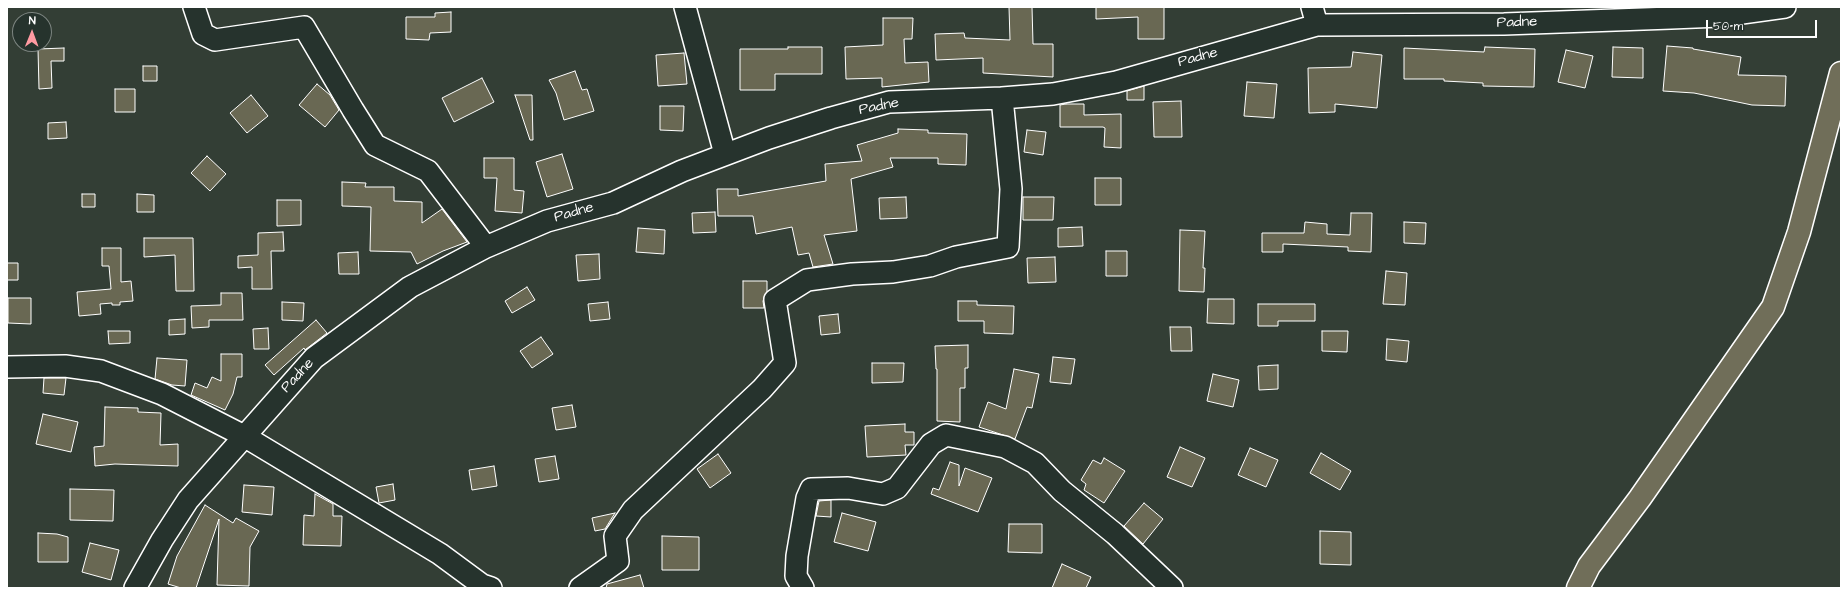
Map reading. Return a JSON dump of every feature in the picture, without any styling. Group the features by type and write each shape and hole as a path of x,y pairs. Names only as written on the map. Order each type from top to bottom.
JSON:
{"main road":[{"path":"1578,588 1589,566 1640,498 1773,307 1798,232 1841,73"}],"street":[{"path":"194,7 203,34 215,40 304,27 375,145 428,171 486,247"},
{"path":"685,7 725,154"},
{"name":"Padne","path":"135,588 162,540 188,500 314,358 410,287 486,247 547,221 613,203 682,171 725,154 831,118 889,102 1002,98 1053,94 1116,82 1314,16 1504,24 1720,16 1785,7"},
{"path":"580,588 618,561 615,536 633,510 762,389 785,364 775,300 808,280 852,274 893,272 930,266 956,257 1008,247 1011,190 1002,98"},
{"path":"7,367 65,366 101,371 162,394 244,436 440,554 482,585 491,588"},
{"path":"803,588 796,576 797,556 808,493 811,489 848,488 883,494 897,488 931,444 946,435 1005,447 1035,463 1062,491 1115,534 1172,588"}],"building":[{"path":"1009,7 1032,7 1033,44 1053,44 1053,77 983,73 983,58 936,60 935,34 964,33 965,38 1010,40"},
{"path":"1096,7 1164,7 1164,39 1138,39 1138,17 1096,19"},
{"path":"451,12 451,32 430,33 429,40 406,39 406,17 435,17 435,13"},
{"path":"883,18 913,18 912,39 904,39 905,63 928,62 929,82 882,87 882,78 846,79 845,47 883,45"},
{"path":"1667,46 1693,48 1741,57 1738,75 1786,76 1785,106 1752,105 1694,93 1663,91"},
{"path":"788,47 822,47 822,74 775,74 775,90 740,90 740,49 788,49"},
{"path":"1485,47 1535,49 1534,87 1483,86 1483,83 1444,81 1444,79 1404,79 1404,48 1484,52"},
{"path":"1613,47 1643,48 1643,78 1612,77"},
{"path":"52,48 64,48 64,61 51,61 52,88 39,89 38,52 52,52"},
{"path":"1566,50 1593,56 1585,88 1558,82"},
{"path":"1353,52 1382,55 1377,108 1335,104 1335,112 1309,113 1308,68 1351,67"},
{"path":"684,53 687,84 658,86 656,55"},
{"path":"143,66 157,66 157,81 143,81"},
{"path":"575,71 582,90 587,89 594,111 564,120 556,93 549,80"},
{"path":"482,78 494,102 454,122 442,98"},
{"path":"1247,82 1277,84 1274,118 1244,116"},
{"path":"317,84 330,95 339,110 325,127 299,105"},
{"path":"1144,86 1144,100 1127,100 1127,91"},
{"path":"115,89 135,89 135,112 115,112"},
{"path":"251,95 268,116 247,133 230,113"},
{"path":"515,95 532,95 533,140 530,140"},
{"path":"1181,101 1182,137 1154,137 1153,102"},
{"path":"1084,104 1084,115 1121,114 1121,148 1104,147 1105,128 1103,127 1060,127 1060,105"},
{"path":"660,106 684,106 683,131 660,130"},
{"path":"66,122 67,138 48,139 48,123"},
{"path":"898,129 928,130 928,133 967,134 966,165 938,164 938,158 890,158 893,167 851,179 857,231 824,235 833,264 813,267 809,253 798,255 792,227 756,234 753,216 718,216 717,189 738,189 738,196 826,181 825,164 862,161 857,145 898,133"},
{"path":"1027,130 1046,132 1043,155 1024,152"},
{"path":"562,154 573,189 547,197 536,162"},
{"path":"207,156 226,174 210,191 191,173"},
{"path":"484,158 514,158 514,190 524,191 522,213 495,211 497,178 484,178"},
{"path":"1095,178 1121,178 1121,205 1095,205"},
{"path":"342,182 366,183 365,187 394,187 394,201 422,202 422,223 442,209 467,242 443,251 417,264 411,252 370,251 371,207 342,206"},
{"path":"82,194 95,194 95,207 82,207"},
{"path":"137,194 154,195 154,212 137,212"},
{"path":"906,197 907,218 880,219 879,198"},
{"path":"1023,197 1054,197 1053,220 1023,220"},
{"path":"277,200 301,200 301,225 277,226"},
{"path":"715,212 716,232 693,233 692,213"},
{"path":"1351,213 1372,213 1371,252 1348,251 1348,247 1283,244 1283,252 1262,252 1262,233 1304,233 1305,222 1327,224 1327,234 1350,235"},
{"path":"1404,222 1426,223 1425,244 1404,243"},
{"path":"1082,227 1083,246 1058,247 1058,228"},
{"path":"638,228 665,230 664,254 636,252"},
{"path":"1180,230 1205,231 1203,268 1205,268 1204,292 1179,291"},
{"path":"283,232 284,251 271,251 272,289 252,289 252,267 238,268 238,256 258,255 258,233"},
{"path":"144,238 193,238 194,291 176,291 175,255 144,257"},
{"path":"102,248 121,248 121,282 131,281 133,301 120,302 120,305 112,305 112,303 100,304 101,314 79,316 77,292 111,289 109,266 102,266"},
{"path":"1106,251 1127,251 1127,276 1106,276"},
{"path":"358,252 359,274 339,274 338,253"},
{"path":"599,254 600,279 578,281 576,255"},
{"path":"1055,257 1056,282 1028,283 1027,258"},
{"path":"7,263 18,263 18,280 7,280"},
{"path":"1386,271 1407,273 1405,305 1383,304"},
{"path":"743,281 767,281 767,292 763,301 764,308 743,308"},
{"path":"527,287 535,300 512,313 505,301"},
{"path":"221,293 242,293 243,320 209,320 209,327 192,328 191,306 221,305"},
{"path":"8,298 31,298 31,324 8,323"},
{"path":"1208,299 1234,299 1234,324 1207,323"},
{"path":"958,301 977,301 977,305 1014,306 1013,334 984,333 984,321 958,321"},
{"path":"282,302 304,303 303,321 282,320"},
{"path":"608,302 610,319 590,321 588,304"},
{"path":"1258,304 1315,304 1315,321 1278,321 1278,326 1258,326"},
{"path":"838,314 840,333 821,335 819,316"},
{"path":"185,319 185,334 169,335 169,320"},
{"path":"316,320 327,333 305,350 304,348 274,375 265,365"},
{"path":"1170,327 1191,327 1192,351 1171,351"},
{"path":"268,328 269,349 254,349 253,329"},
{"path":"108,331 130,331 130,343 109,344"},
{"path":"1322,331 1348,331 1347,352 1322,351"},
{"path":"541,337 553,354 532,368 520,351"},
{"path":"1387,339 1409,341 1407,362 1386,360"},
{"path":"968,345 968,368 965,368 965,388 960,388 960,422 937,421 937,369 935,346"},
{"path":"221,354 242,354 242,377 237,377 233,394 225,410 191,395 195,383 207,388 212,377 221,381"},
{"path":"1053,357 1075,359 1071,384 1050,382"},
{"path":"157,358 187,360 185,386 172,385 155,379"},
{"path":"872,363 904,363 903,382 872,383"},
{"path":"1278,365 1278,389 1259,390 1258,366"},
{"path":"1014,369 1039,374 1032,408 1027,407 1015,439 979,427 988,402 1006,409"},
{"path":"1213,374 1239,380 1233,407 1207,401"},
{"path":"44,378 66,378 64,395 43,393"},
{"path":"572,405 576,427 556,430 552,408"},
{"path":"105,407 138,408 138,412 161,413 160,445 178,444 178,466 115,464 95,466 94,447 104,446"},
{"path":"43,414 78,422 71,452 36,444"},
{"path":"905,424 905,432 914,432 914,445 905,445 906,455 867,457 865,426"},
{"path":"1180,447 1205,458 1192,487 1167,477"},
{"path":"1250,448 1278,460 1266,487 1238,475"},
{"path":"1321,453 1351,471 1340,490 1310,473"},
{"path":"718,454 731,473 710,488 697,469"},
{"path":"555,456 559,479 539,482 535,459"},
{"path":"1104,458 1125,471 1104,503 1084,490 1086,484 1081,480 1093,460 1101,464"},
{"path":"950,462 959,465 959,486 965,468 992,478 978,512 931,494 933,488 939,490"},
{"path":"494,466 497,486 472,490 469,470"},
{"path":"393,484 395,500 379,503 376,487"},
{"path":"244,485 274,487 272,515 242,512"},
{"path":"70,489 114,490 113,521 70,520"},
{"path":"315,494 333,504 333,516 342,516 341,546 303,545 304,515 314,516"},
{"path":"831,500 831,517 816,516 819,501"},
{"path":"1144,503 1163,519 1143,544 1124,526"},
{"path":"205,505 233,523 236,518 259,531 250,547 249,586 217,585 219,519 196,588 181,588 168,584 177,556"},
{"path":"615,513 605,529 595,531 592,518"},
{"path":"842,513 876,522 868,551 834,542"},
{"path":"1009,524 1042,524 1042,553 1008,552"},
{"path":"1320,531 1351,532 1351,565 1320,564"},
{"path":"38,533 57,534 68,537 68,562 38,562"},
{"path":"662,536 699,537 699,570 662,570"},
{"path":"90,543 119,550 111,580 82,572"},
{"path":"1062,564 1091,577 1086,588 1052,588"},
{"path":"640,575 644,588 606,588 607,584"}]}
